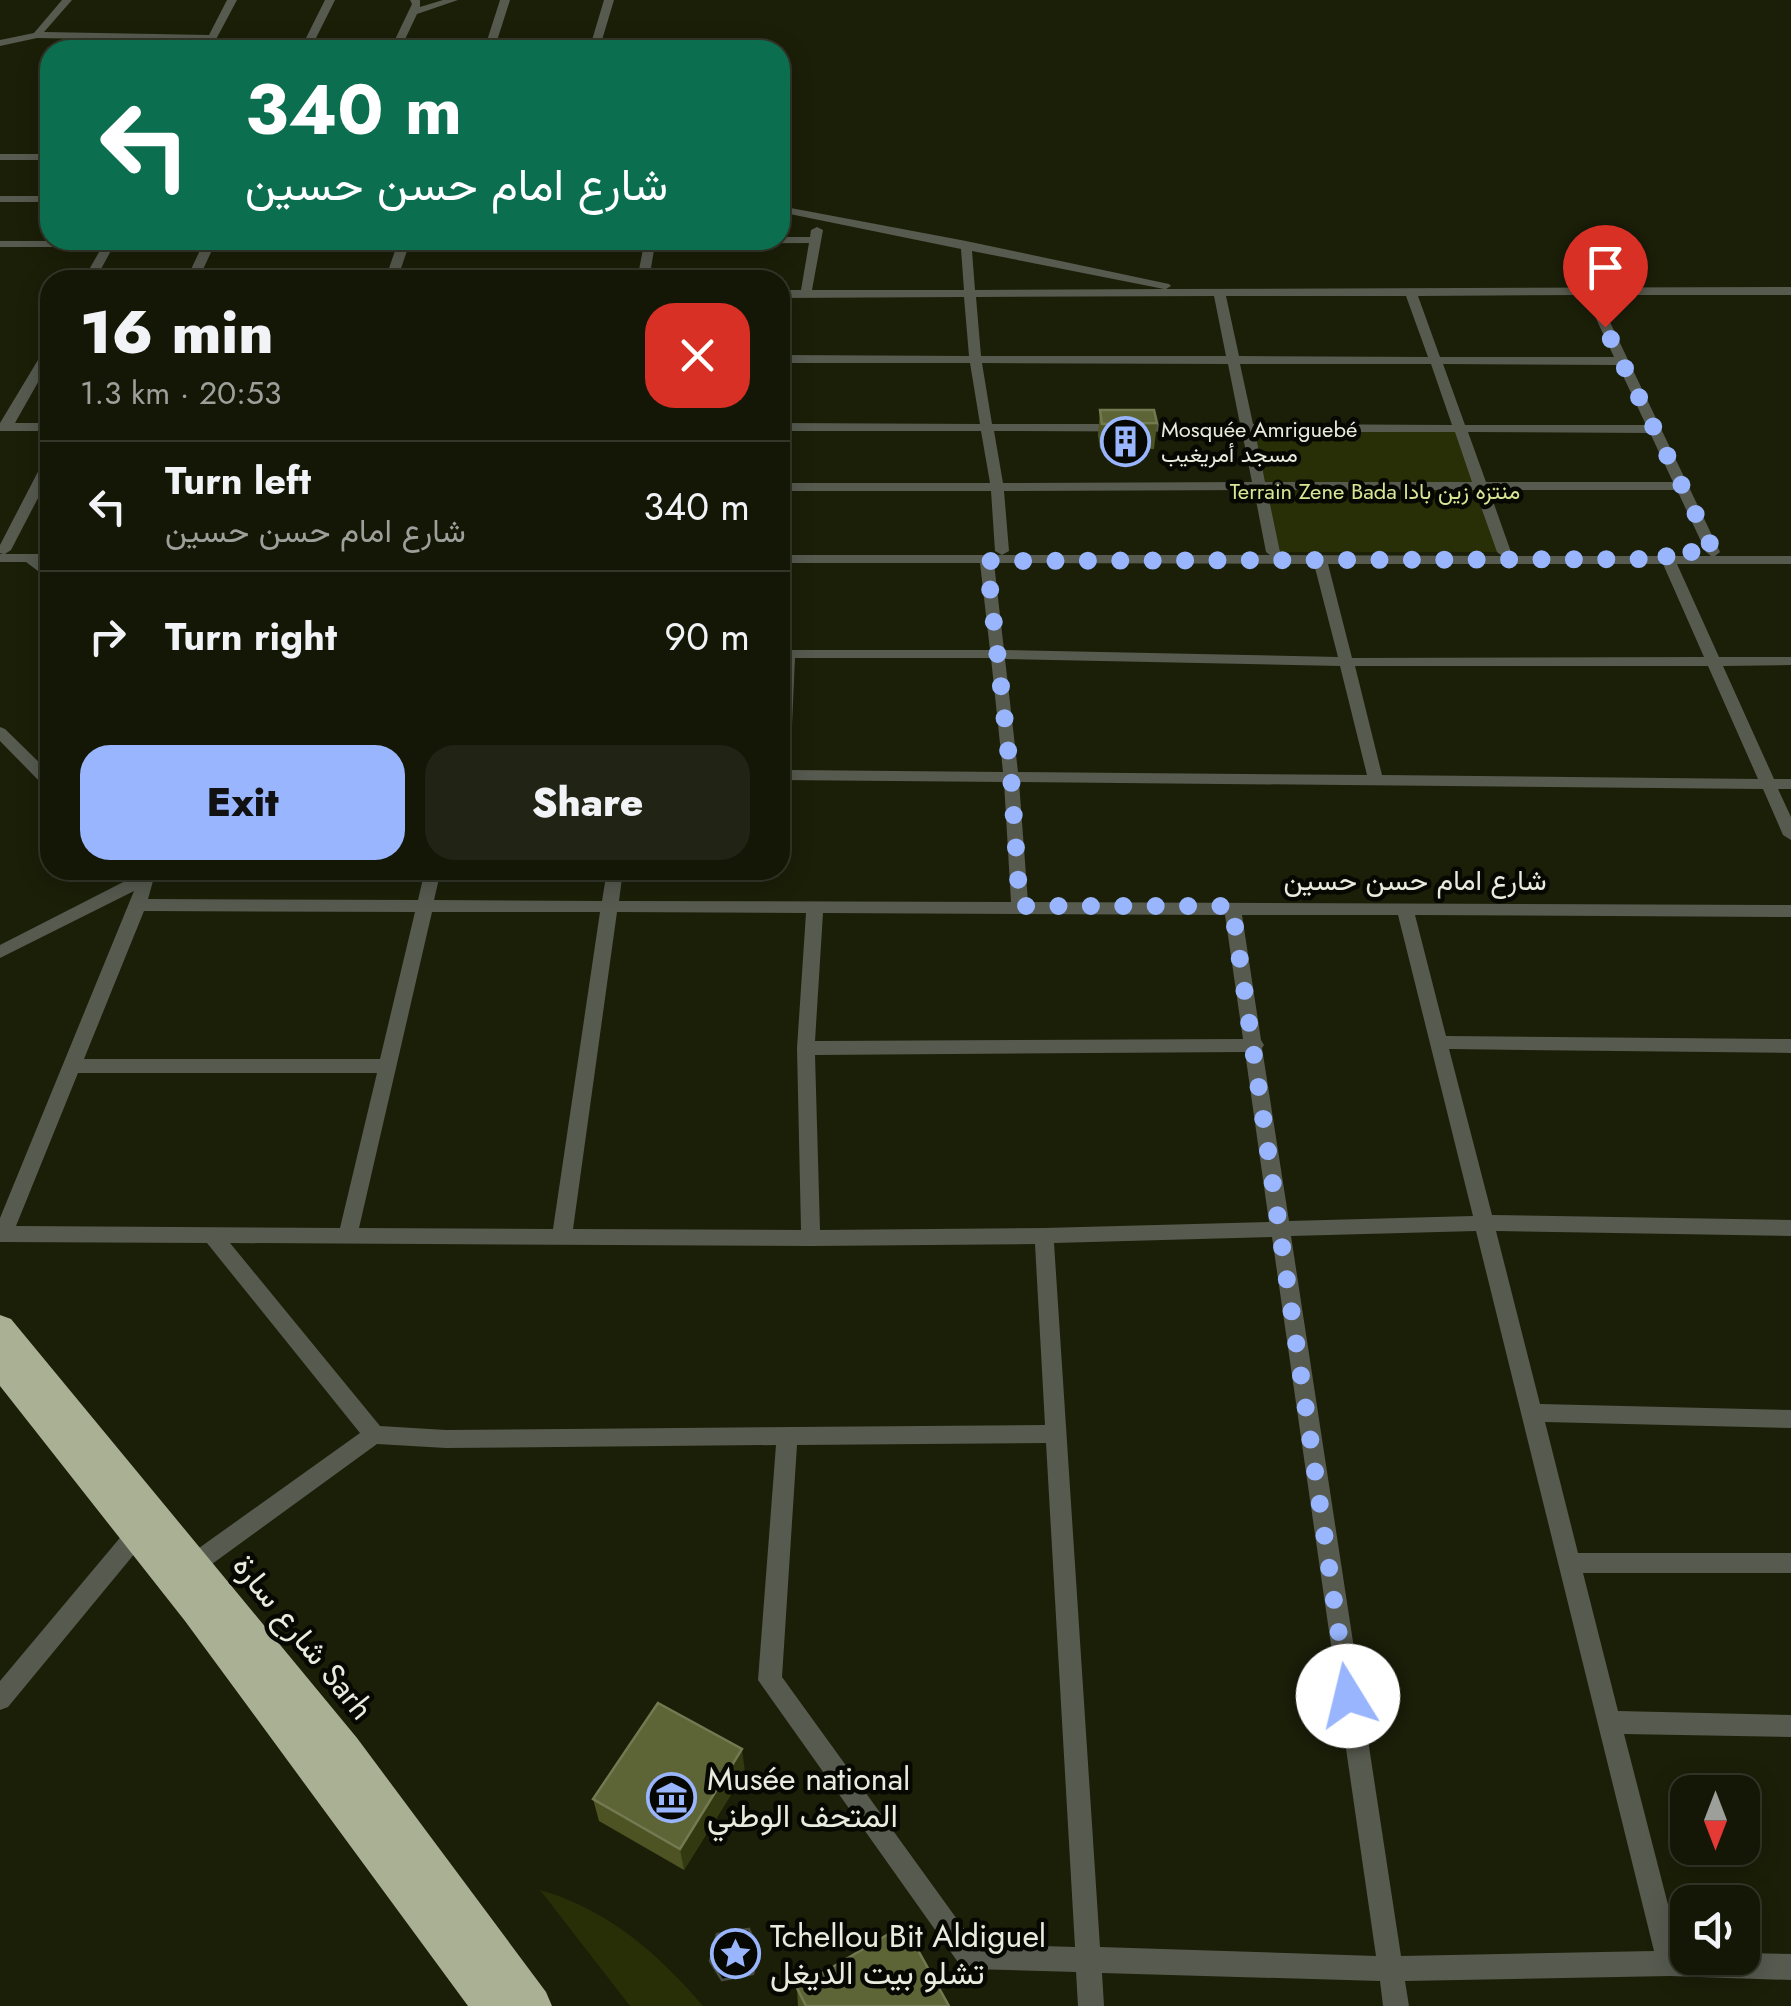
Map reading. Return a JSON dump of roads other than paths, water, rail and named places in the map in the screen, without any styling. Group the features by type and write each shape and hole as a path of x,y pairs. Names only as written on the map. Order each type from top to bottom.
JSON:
{"highway":[{"name":"شارع سارة Sarh","path":"0,1328 344,1751 532,2006"},
{"path":"0,1362 197,1609 493,2006"}],"street":[{"path":"36,35 67,0"},
{"path":"0,42 36,35 212,38 232,0"},
{"path":"311,40 330,0"},
{"path":"399,40 417,4 415,0"},
{"path":"411,12 453,0"},
{"path":"492,40 506,0"},
{"path":"597,40 608,0"},
{"path":"0,157 40,156"},
{"path":"0,199 40,199"},
{"path":"790,211 1190,291"},
{"path":"806,294 819,216"},
{"path":"790,240 815,240"},
{"path":"966,244 974,359 997,488 1002,551"},
{"path":"2,247 40,246"},
{"path":"1220,291 1230,360 1273,552"},
{"path":"1411,292 1504,552"},
{"path":"790,294 1791,292"},
{"path":"1590,293 1714,552"},
{"path":"790,360 1620,361"},
{"path":"3,427 40,366"},
{"path":"790,426 1653,429"},
{"path":"3,427 40,427"},
{"path":"1,552 40,480"},
{"path":"790,487 1680,486"},
{"path":"1,552 40,550"},
{"path":"790,551 1504,552 1791,560"},
{"path":"1,552 40,558"},
{"path":"790,559 1321,562 1791,552"},
{"path":"1666,555 1791,836"},
{"path":"29,558 40,567"},
{"path":"987,561 1011,776 1020,906"},
{"path":"1321,562 1375,777"},
{"path":"790,654 1348,662 1791,661"},
{"path":"0,732 40,772"},
{"path":"790,774 1791,784"},
{"path":"0,952 135,880"},
{"path":"146,880 2,1234 811,1238 1044,1236 1483,1223 1791,1228"},
{"path":"348,1235 431,880"},
{"path":"562,1237 614,880"},
{"name":"شارع امام حسن حسين","path":"138,904 1791,911"},
{"path":"811,1238 806,1048 816,906"},
{"path":"1232,906 1396,2006"},
{"path":"788,1436 770,1680 969,1956 1389,1969 1670,1963 1405,908"},
{"path":"1437,1042 1791,1046"},
{"path":"806,1048 1255,1045"},
{"path":"69,1066 387,1066"},
{"path":"212,1235 374,1435"},
{"path":"1044,1236 1085,1962 1091,2006"},
{"path":"1532,1413 1791,1419"},
{"path":"193,1566 374,1435 446,1439 1058,1434"},
{"path":"0,1699 136,1534"},
{"path":"1570,1562 1791,1563"},
{"path":"1610,1722 1791,1726"},
{"path":"1760,1966 1791,1967"}],"place":[{"name":"Mosquée Amriguebé مسجد أمريغيب","path":"1126,442"},
{"name":"Musée national المتحف الوطني","path":"672,1797"},
{"name":"Tchellou Bit Aldiguel تشلو بيت الديغل","path":"735,1954"}],"park label":[{"name":"Terrain Zene Bada منتزه زين بادا","path":"1375,491"}]}
